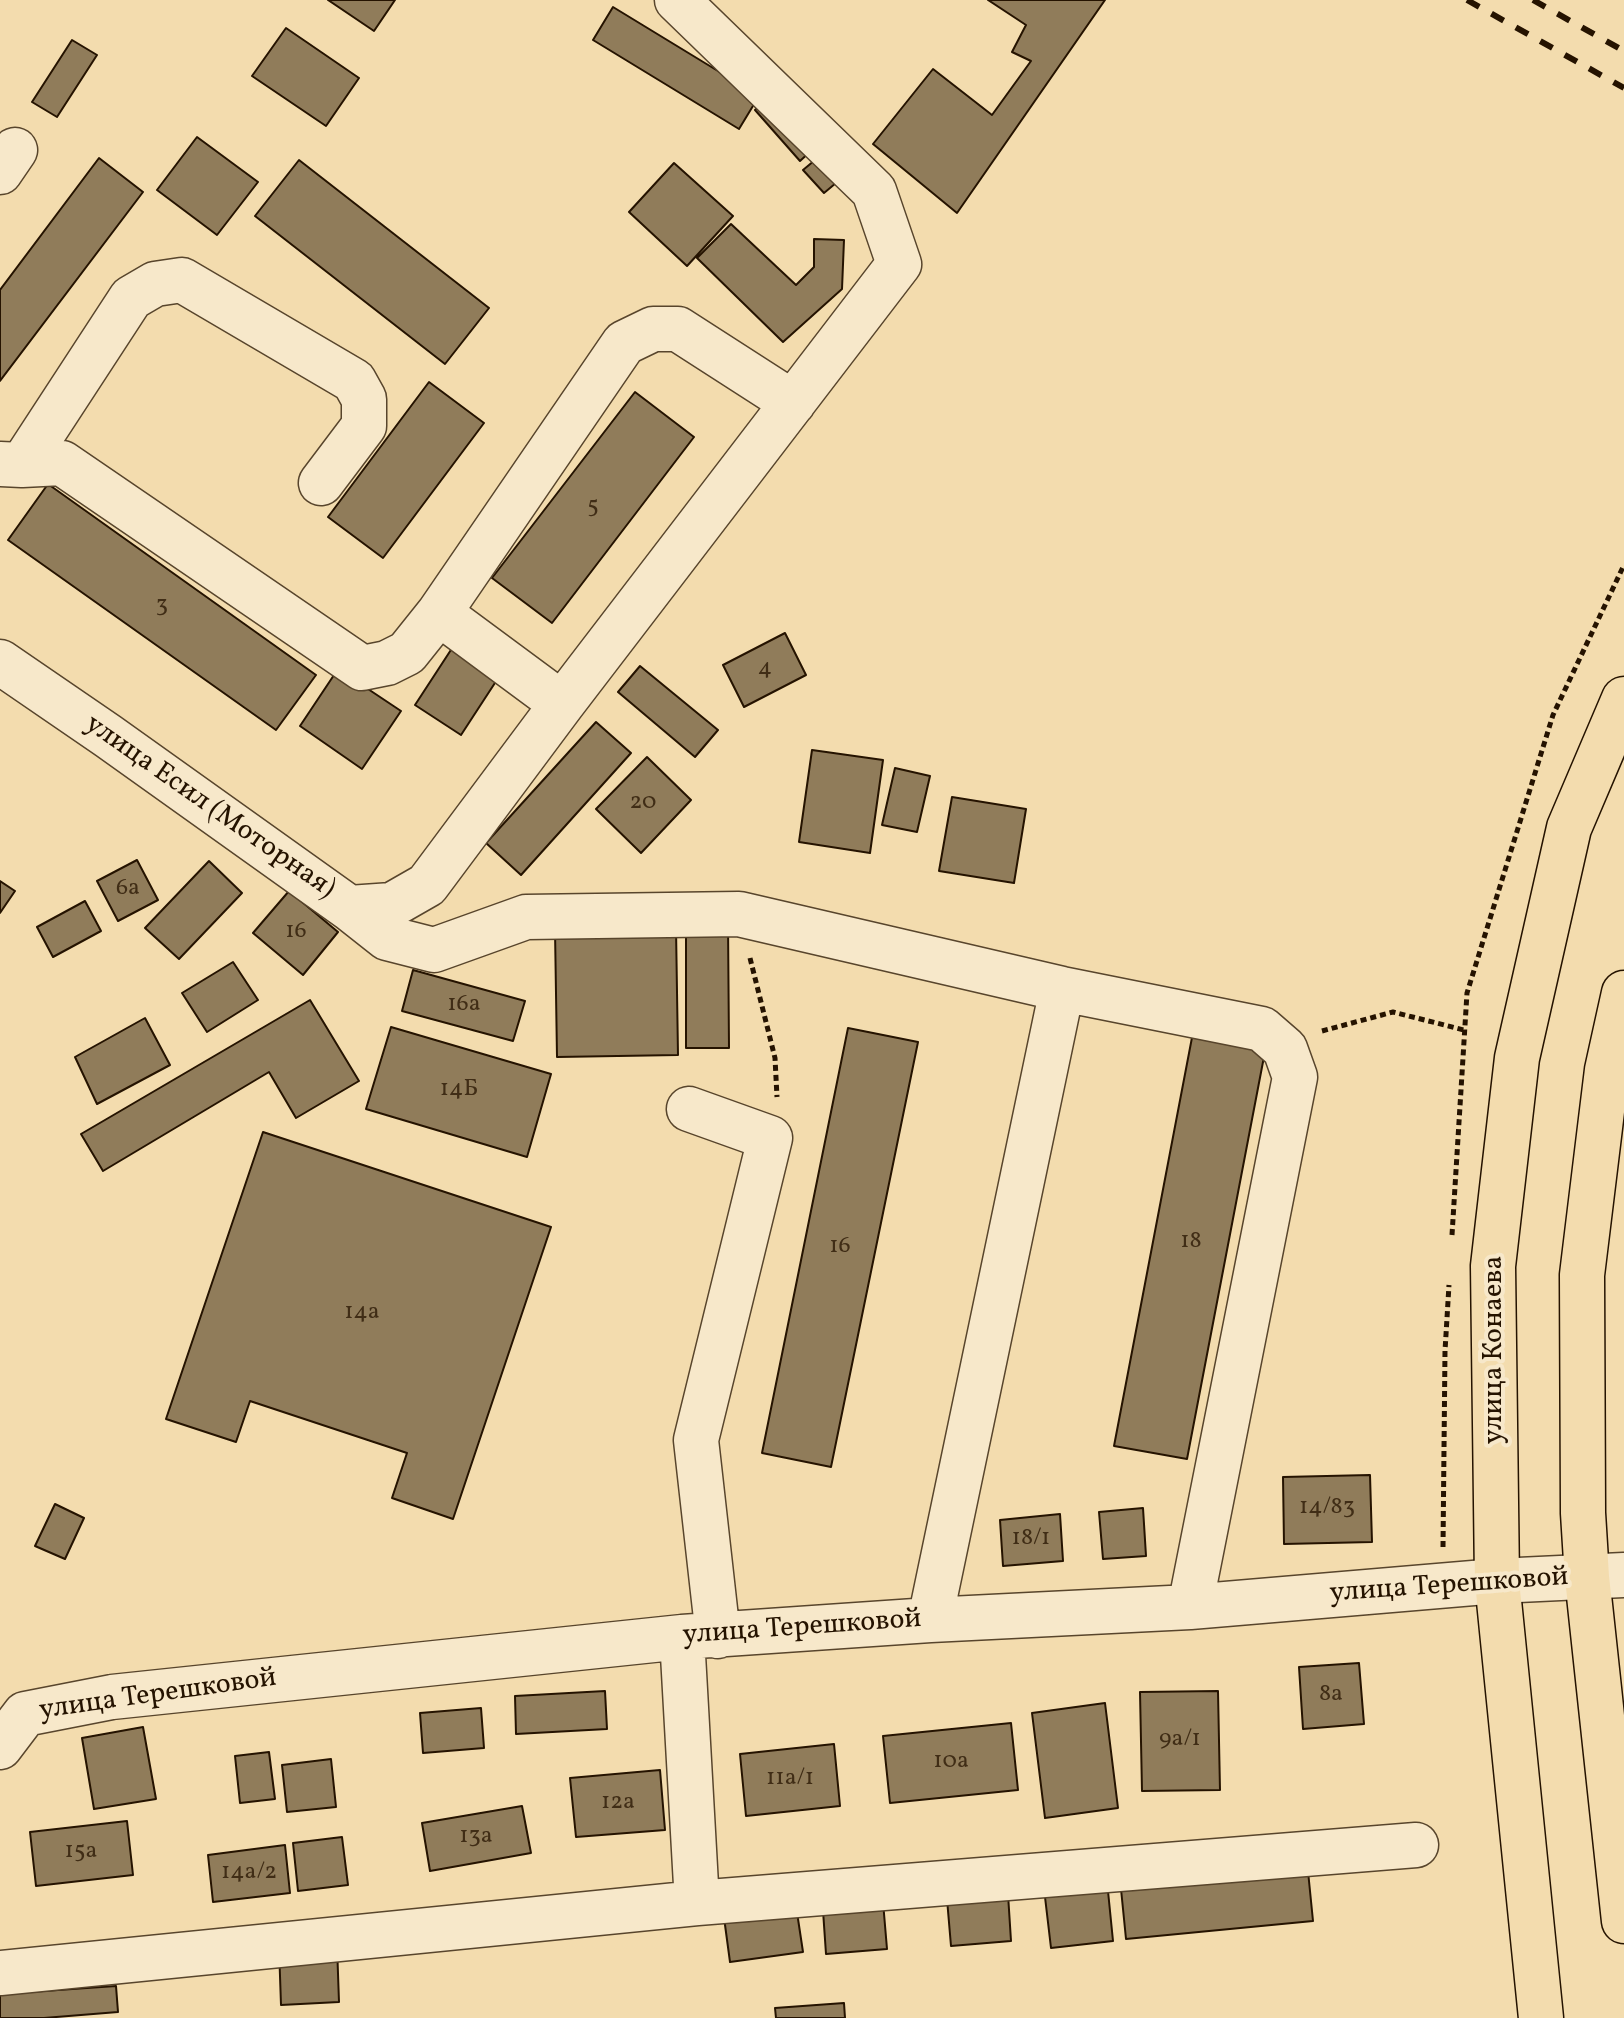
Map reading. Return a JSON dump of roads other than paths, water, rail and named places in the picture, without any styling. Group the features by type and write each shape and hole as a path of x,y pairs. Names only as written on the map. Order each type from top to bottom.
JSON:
{"main road":[{"name":"улица Конаева","path":"1541,2018 1497,1581 1493,1266 1517,1058 1569,828 1624,699"},
{"path":"1624,993 1607,1070 1582,1275 1583,1513 1606,1576 1598,1683 1624,1921"},
{"path":"1598,1683 1624,1732"}],"street":[{"path":"439,613 562,704 899,264 874,191 677,0"},
{"path":"11,464 131,298 155,284 182,280 354,381 364,399 364,426 321,483"},
{"path":"11,464 62,463 362,668 387,663 407,653 439,613 624,343 653,329 678,329 793,403"},
{"name":"улица Есил (Моторная)","path":"0,662 349,908 392,905 427,885 562,704"},
{"path":"349,908 387,938 434,950 526,917 739,914 1062,989 1262,1029 1285,1049 1295,1077 1190,1607"},
{"path":"930,1620 1062,989"},
{"path":"689,1109 770,1138 696,1440 700,1636 697,1903"},
{"name":"улица Терешковой","path":"0,1747 25,1714 112,1697 700,1636 1190,1607 1497,1581 1606,1576"},
{"path":"0,1973 697,1903 1416,1845"}],"railway":[{"path":"1467,0 1624,88"},
{"path":"1533,0 1624,51"}]}
